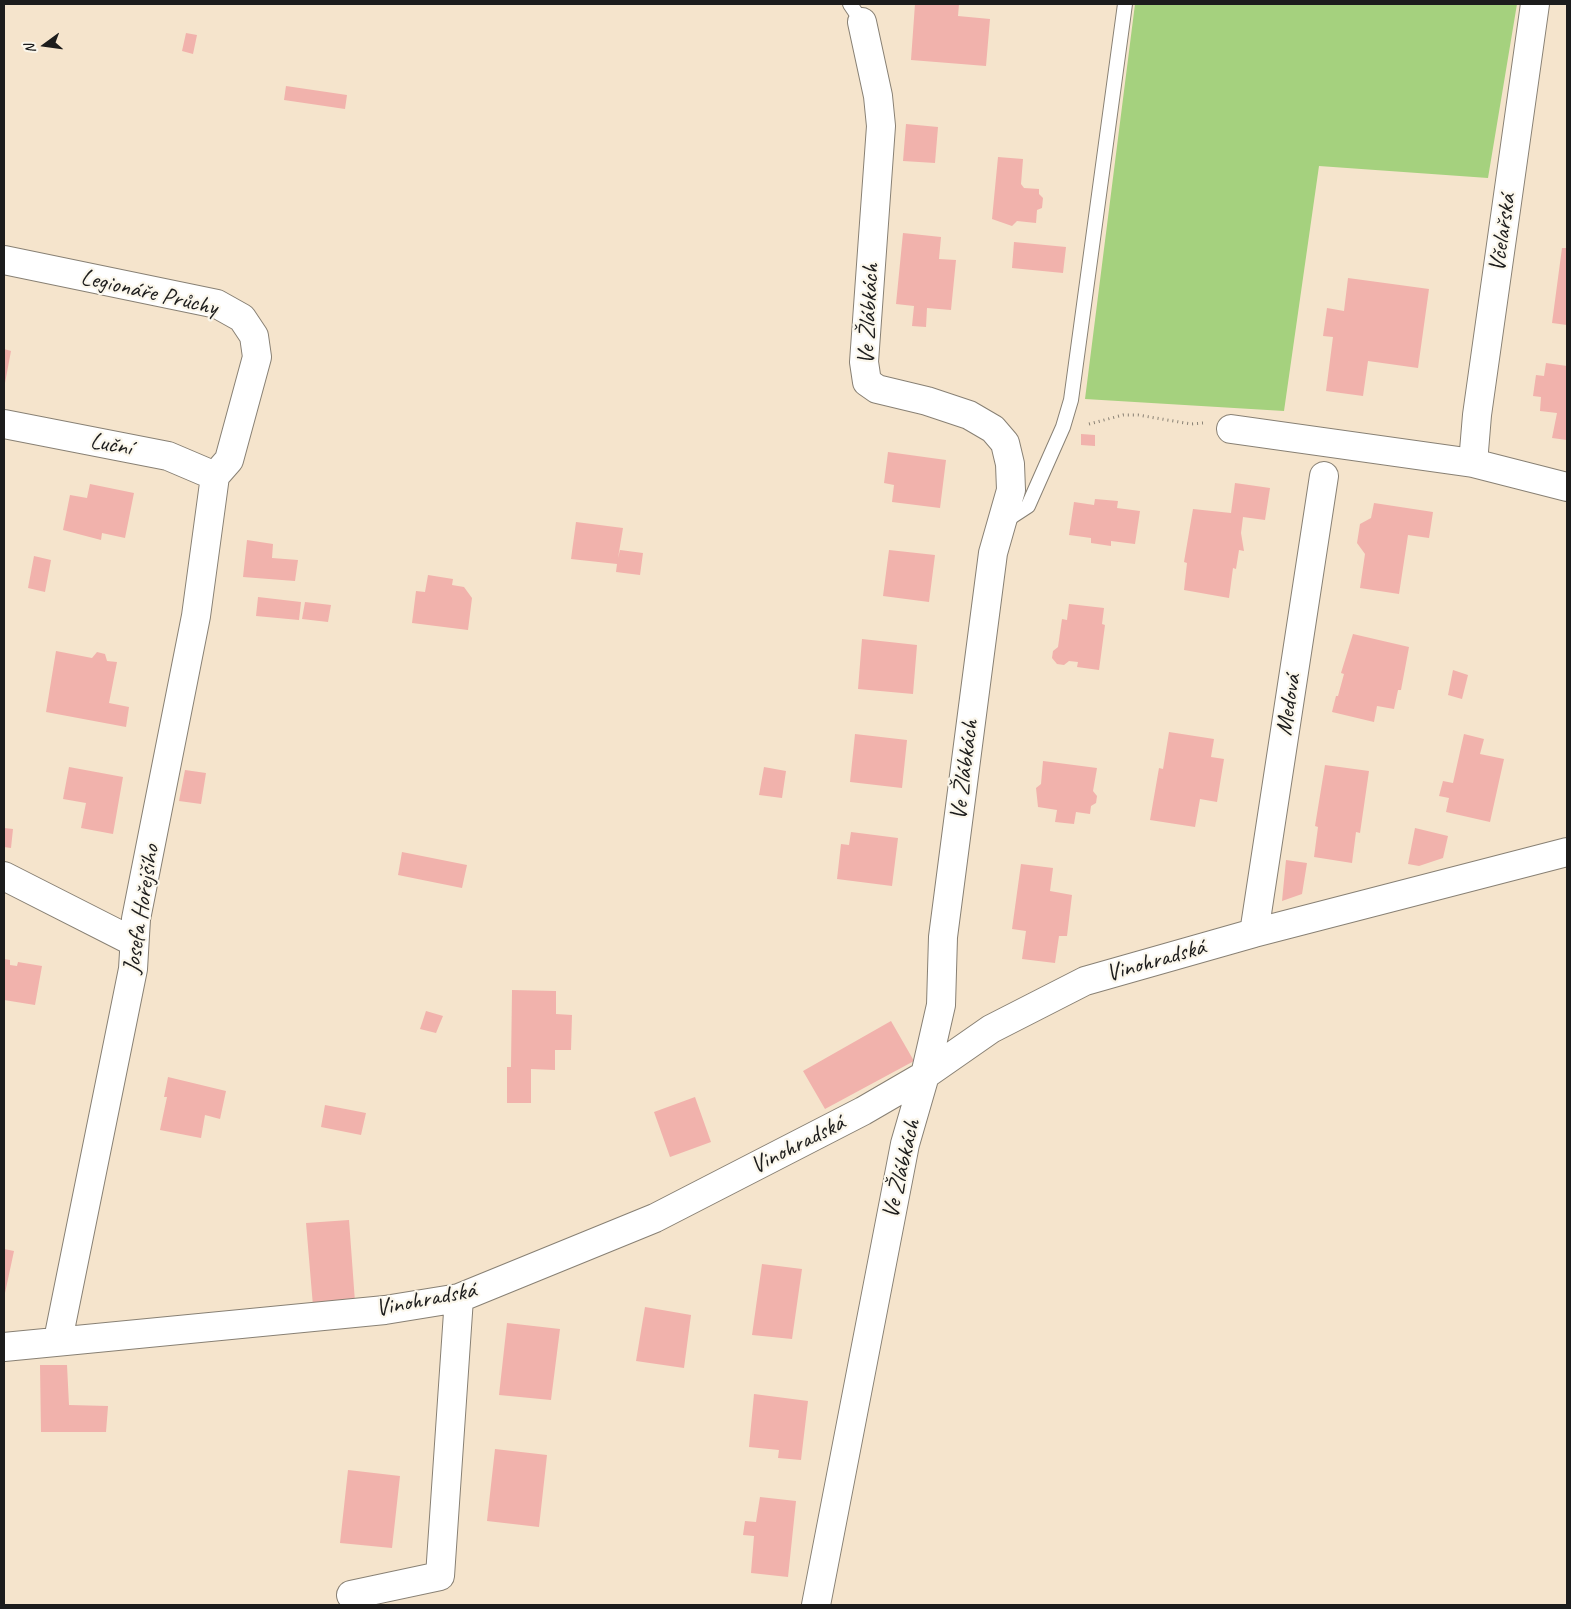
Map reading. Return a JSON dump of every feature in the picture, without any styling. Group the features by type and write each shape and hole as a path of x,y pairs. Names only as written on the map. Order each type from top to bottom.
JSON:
{"street":[{"name":"Včelařská","path":"1473,463 1477,416 1535,4"},
{"name":"Ve Žlábkách","path":"816,1605 905,1144 925,1075 941,1005 944,927 993,553 1011,490 1010,464 1005,443 993,429 969,415 927,401 876,389 867,382 864,362 881,126 878,96 856,13"},
{"name":"Legionáře Průchy","path":"4,260 217,304 242,318 254,336 257,357 229,460 216,476"},
{"name":"Luční","path":"4,424 168,456 216,476"},
{"path":"1231,429 1473,463 1567,487"},
{"name":"Josefa Hořejšího","path":"58,1340 133,969 136,919 196,616 216,476"},
{"name":"Medová","path":"1254,933 1324,476"},
{"name":"Vinohradská","path":"4,1347 58,1340 385,1310 459,1298 655,1218 863,1111 925,1075 991,1029 1085,981 1254,933 1567,852"},
{"path":"4,876 134,942"},
{"path":"351,1595 440,1576 459,1298"}],"lane":[{"path":"1002,522 1028,506 1063,427 1071,400 1125,4"}],"path":[{"path":"1063,427 1096,423 1123,415 1138,415 1191,424 1220,422 1227,424 1231,429"}],"green space":[{"path":"1135,4 1517,4 1488,178 1319,166 1284,411 1085,399"}],"building":[{"path":"915,4 959,4 958,16 990,19 986,66 911,60"},
{"path":"186,33 197,35 193,54 182,51"},
{"path":"286,86 347,95 345,109 284,100"},
{"path":"906,124 938,127 935,163 903,161"},
{"path":"998,157 1023,159 1021,184 1024,188 1039,189 1039,194 1043,198 1042,208 1037,210 1036,223 1017,221 1012,226 992,219"},
{"path":"903,233 941,237 939,259 956,260 951,310 927,308 926,327 912,326 914,306 896,304"},
{"path":"1014,242 1066,247 1063,273 1012,268"},
{"path":"1562,248 1567,248 1567,325 1552,323"},
{"path":"1348,278 1429,289 1418,368 1368,361 1363,396 1326,391 1333,337 1323,336 1327,308 1344,311"},
{"path":"4,349 11,351 5,383 4,383"},
{"path":"1546,363 1567,366 1567,440 1552,438 1557,413 1540,411 1541,397 1533,396 1536,375 1544,376"},
{"path":"1081,434 1095,435 1095,446 1081,445"},
{"path":"888,452 946,460 940,508 892,502 894,485 884,483"},
{"path":"1235,483 1270,488 1265,520 1243,517 1241,533 1244,551 1239,550 1236,569 1233,568 1229,598 1184,590 1187,563 1184,562 1193,509 1231,513"},
{"path":"90,484 134,493 125,538 102,533 101,540 63,530 70,495 87,498"},
{"path":"1095,499 1118,501 1117,508 1140,511 1135,544 1111,541 1111,546 1091,543 1091,538 1069,535 1074,502 1094,505"},
{"path":"1374,503 1433,512 1429,538 1408,535 1399,594 1360,588 1365,554 1357,543 1360,524 1371,518"},
{"path":"576,522 623,528 618,558 620,550 643,553 640,575 616,572 617,564 571,559"},
{"path":"247,540 273,544 272,558 298,560 295,581 243,577"},
{"path":"889,550 935,555 929,602 883,596"},
{"path":"34,556 51,560 45,592 28,588"},
{"path":"428,575 453,579 452,585 464,587 472,598 468,630 412,623 416,591 425,592"},
{"path":"258,597 301,602 299,620 256,616"},
{"path":"305,602 331,605 328,622 302,619"},
{"path":"1069,604 1104,608 1102,624 1105,625 1099,670 1077,667 1078,662 1069,661 1064,665 1057,664 1052,658 1053,651 1058,647 1062,619 1067,620"},
{"path":"1353,634 1409,647 1401,690 1398,690 1394,709 1377,706 1374,722 1332,712 1344,674 1341,673"},
{"path":"862,639 917,645 913,694 858,689"},
{"path":"56,651 92,658 97,652 105,654 107,661 117,662 109,703 129,707 126,727 46,712"},
{"path":"1453,670 1468,675 1462,699 1448,695"},
{"path":"1169,732 1214,739 1211,757 1224,759 1217,802 1200,799 1195,827 1150,820 1159,768 1163,769"},
{"path":"855,734 907,740 902,788 850,782"},
{"path":"1464,734 1484,739 1480,754 1504,759 1490,822 1446,812 1449,798 1439,796 1443,781 1453,783"},
{"path":"1043,761 1097,768 1093,791 1097,796 1096,803 1091,806 1090,814 1076,812 1074,824 1055,822 1057,810 1038,807 1036,788 1041,784"},
{"path":"1325,765 1369,771 1360,833 1356,832 1352,863 1314,857 1318,827 1315,826"},
{"path":"69,767 123,777 113,834 81,828 86,803 63,799"},
{"path":"764,767 786,771 782,798 759,795"},
{"path":"185,770 206,773 201,804 179,801"},
{"path":"4,828 13,829 11,848 4,847"},
{"path":"1415,828 1448,836 1443,858 1419,866 1408,864"},
{"path":"851,832 898,838 892,886 837,879 841,844 849,845"},
{"path":"402,852 467,865 462,888 398,875"},
{"path":"1286,860 1307,863 1302,894 1282,901"},
{"path":"1021,864 1053,868 1050,891 1072,895 1067,936 1059,936 1055,963 1022,959 1026,931 1012,929"},
{"path":"4,959 10,960 10,965 17,966 18,962 42,966 35,1005 4,1000"},
{"path":"512,990 556,991 556,1014 572,1015 571,1050 555,1050 555,1070 531,1069 531,1103 507,1103 507,1067 511,1067"},
{"path":"426,1011 443,1016 436,1033 420,1029"},
{"path":"891,1021 914,1061 825,1109 803,1071"},
{"path":"168,1077 226,1091 220,1119 205,1115 201,1138 160,1130 167,1097 164,1097"},
{"path":"695,1097 711,1142 670,1157 654,1112"},
{"path":"325,1105 366,1113 361,1135 321,1127"},
{"path":"349,1220 355,1302 313,1306 306,1223"},
{"path":"4,1249 14,1251 5,1293 4,1293"},
{"path":"762,1264 802,1269 792,1339 752,1335"},
{"path":"645,1307 691,1315 684,1368 636,1361"},
{"path":"507,1323 560,1329 551,1400 499,1395"},
{"path":"40,1365 67,1365 69,1405 108,1406 106,1432 41,1432"},
{"path":"754,1394 808,1401 801,1460 778,1458 779,1450 749,1447"},
{"path":"495,1449 547,1455 539,1527 487,1521"},
{"path":"348,1470 400,1476 392,1548 340,1543"},
{"path":"760,1497 796,1501 788,1577 751,1573 754,1536 743,1535 745,1521 756,1522"}]}
